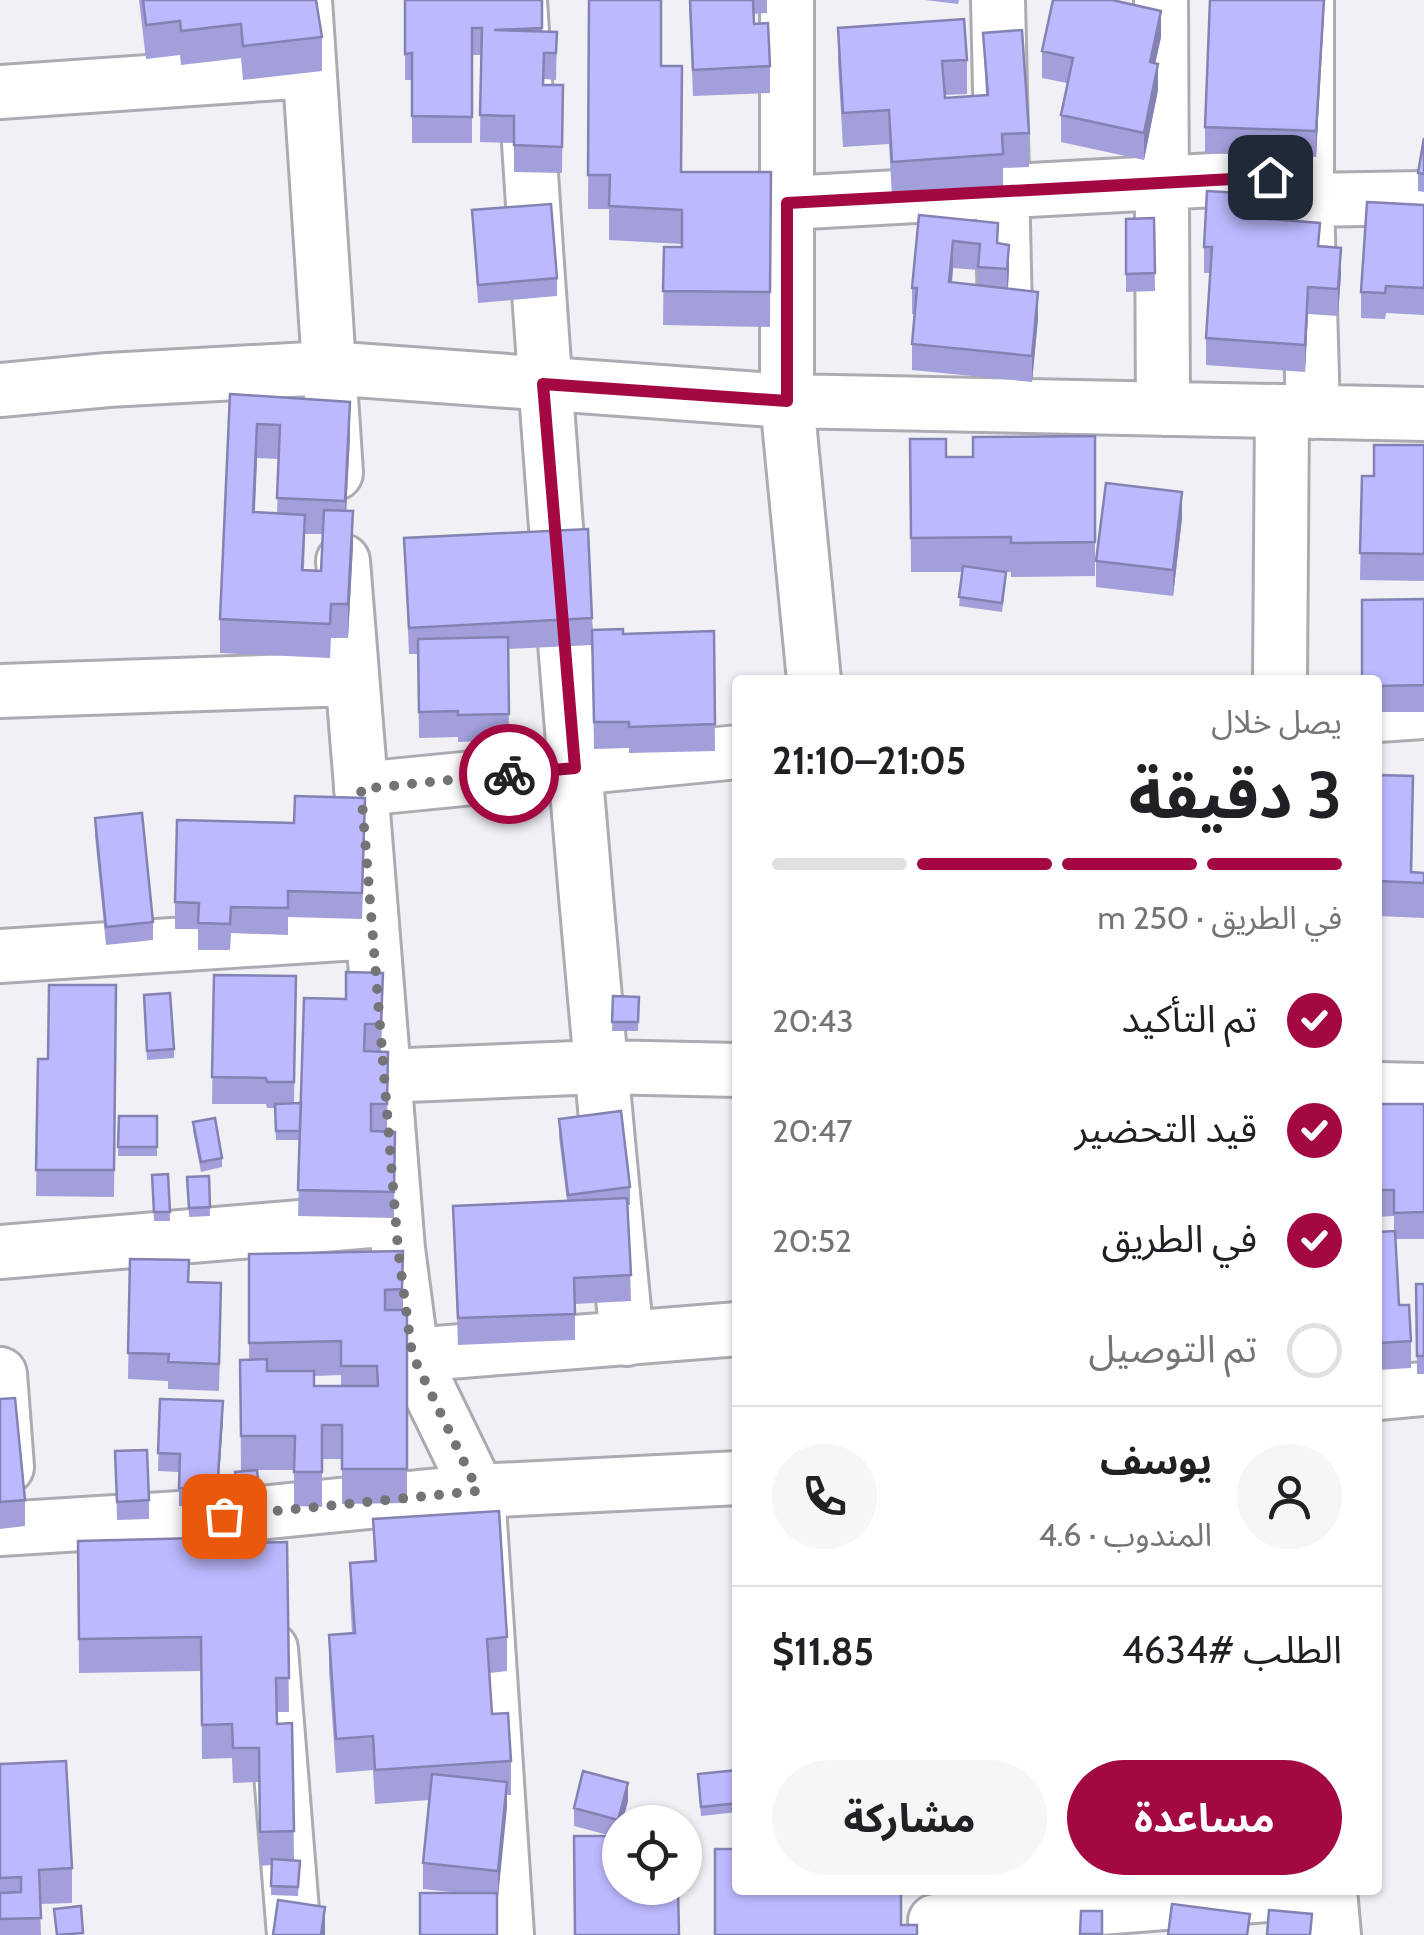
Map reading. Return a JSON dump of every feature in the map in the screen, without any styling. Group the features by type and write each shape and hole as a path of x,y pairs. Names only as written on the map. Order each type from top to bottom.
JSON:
{"street":[{"path":"305,0 327,368 396,1218 412,1354 478,1491 507,1935"},
{"path":"520,0 543,384 600,1067 627,1339"},
{"path":"786,0 787,401 814,675"},
{"path":"998,0 1006,406"},
{"path":"1161,0 1164,409"},
{"path":"1280,675 1298,412 1307,188 1307,0"},
{"path":"0,92 309,72"},
{"path":"787,203 1162,183 1307,188 1424,198"},
{"path":"0,390 327,368 787,401 1424,414"},
{"path":"0,690 352,679"},
{"path":"1382,714 1424,712"},
{"path":"361,789 732,753"},
{"path":"0,956 372,932"},
{"path":"384,1076 600,1067 732,1070"},
{"path":"1382,1088 1424,1090"},
{"path":"0,1252 396,1218"},
{"path":"412,1354 732,1330"},
{"path":"0,1374 6,1529 261,1533 478,1491 732,1478"},
{"path":"1382,1394 1424,1389"},
{"path":"267,1609 294,1935"},
{"path":"934,1915 1117,1898 1197,1895"},
{"path":"1330,1895 1334,1935"}],"building":[{"path":"143,0 316,0 322,37 243,46 241,24 181,31 180,21 146,25"},
{"path":"405,0 542,0 542,28 494,30 557,32 556,53 544,53 543,85 563,85 562,147 514,145 514,116 480,115 482,28 472,28 472,117 412,116 412,53 405,54"},
{"path":"589,0 661,0 661,66 682,66 681,172 771,172 770,292 663,291 664,247 682,247 682,210 609,206 610,175 588,175"},
{"path":"690,0 753,0 754,24 768,23 770,66 693,70"},
{"path":"1053,0 1112,0 1161,11 1150,62 1158,64 1144,133 1061,115 1073,58 1042,51"},
{"path":"1210,0 1324,0 1316,131 1205,127"},
{"path":"964,19 967,60 942,61 945,98 988,95 983,33 1022,30 1029,133 1002,134 1003,154 892,162 889,110 843,113 838,28"},
{"path":"1424,138 1424,174 1418,173"},
{"path":"1207,191 1272,195 1270,219 1320,223 1318,246 1341,248 1338,289 1308,287 1305,345 1206,338 1212,247 1204,247"},
{"path":"1367,202 1424,205 1424,288 1386,286 1385,293 1361,292"},
{"path":"551,204 557,278 478,285 472,210"},
{"path":"919,215 998,223 997,243 1009,245 1007,269 978,267 980,244 953,241 949,282 1038,292 1032,356 912,344 917,288 912,288"},
{"path":"1154,218 1155,273 1126,274 1126,219"},
{"path":"230,394 350,402 345,501 277,498 280,425 257,424 253,512 305,515 302,570 321,571 324,510 353,511 348,604 331,604 330,624 220,619"},
{"path":"1095,436 1095,542 1011,543 1011,537 911,538 910,439 946,439 946,457 973,457 973,437"},
{"path":"1374,445 1424,445 1424,554 1360,553 1362,476 1374,476"},
{"path":"1106,483 1182,492 1173,570 1096,561"},
{"path":"588,529 592,618 409,628 404,538"},
{"path":"963,566 1006,572 1002,603 959,597"},
{"path":"1424,599 1424,685 1382,686 1382,675 1362,675 1362,600"},
{"path":"623,629 623,634 714,631 715,724 629,727 629,722 594,722 592,630"},
{"path":"508,637 509,714 419,712 418,639"},
{"path":"1382,775 1413,776 1411,872 1424,873 1424,883 1382,881"},
{"path":"295,796 365,798 362,893 288,891 288,908 231,907 230,924 198,923 199,903 175,902 177,820 294,823"},
{"path":"142,813 153,922 106,927 95,818"},
{"path":"346,972 383,973 381,1024 365,1024 364,1051 388,1052 387,1104 371,1104 371,1131 395,1132 394,1192 298,1190 304,998 346,999"},
{"path":"214,975 296,976 294,1082 212,1077"},
{"path":"49,985 116,985 114,1170 36,1170 38,1059 48,1059"},
{"path":"170,993 174,1049 147,1051 144,995"},
{"path":"613,996 639,997 638,1022 612,1022"},
{"path":"301,1103 300,1131 276,1131 275,1104"},
{"path":"1382,1104 1424,1104 1424,1212 1394,1213 1394,1190 1382,1190"},
{"path":"621,1111 630,1187 568,1195 559,1119"},
{"path":"119,1116 157,1116 157,1147 118,1147"},
{"path":"215,1118 222,1158 201,1162 193,1122"},
{"path":"168,1174 170,1212 154,1212 152,1175"},
{"path":"209,1176 210,1207 189,1208 187,1177"},
{"path":"627,1198 631,1275 574,1278 575,1314 458,1318 453,1206"},
{"path":"1395,1231 1399,1305 1409,1305 1411,1341 1382,1343 1382,1232"},
{"path":"403,1251 402,1289 385,1290 385,1310 407,1310 407,1469 342,1469 342,1425 322,1425 322,1472 294,1472 295,1436 241,1436 240,1360 267,1359 267,1371 314,1371 314,1386 378,1386 377,1366 341,1366 341,1341 249,1343 249,1254"},
{"path":"130,1259 189,1260 188,1282 221,1283 219,1364 168,1362 169,1354 128,1353"},
{"path":"1416,1284 1424,1284 1424,1356 1417,1356"},
{"path":"15,1398 25,1500 0,1502 0,1399"},
{"path":"160,1399 223,1401 217,1490 179,1488 180,1454 158,1453"},
{"path":"147,1450 149,1500 117,1502 115,1451"},
{"path":"257,1470 260,1497 238,1500 235,1472"},
{"path":"499,1511 507,1637 487,1639 492,1714 508,1713 511,1761 375,1770 373,1736 336,1739 329,1635 355,1633 350,1563 376,1561 373,1519"},
{"path":"199,1538 199,1544 287,1542 289,1678 276,1678 277,1724 292,1723 294,1831 260,1832 259,1748 233,1748 232,1724 202,1725 201,1637 79,1639 78,1541"},
{"path":"66,1761 72,1868 39,1870 41,1918 0,1919 0,1893 21,1892 21,1877 0,1878 0,1764"},
{"path":"583,1771 628,1783 622,1805 602,1805 602,1816 574,1808"},
{"path":"732,1771 732,1804 701,1805 698,1774"},
{"path":"432,1774 507,1782 498,1871 423,1863"},
{"path":"574,1836 602,1836 602,1905 678,1905 679,1935 575,1935"},
{"path":"715,1849 732,1849 732,1895 901,1895 901,1925 917,1925 917,1935 715,1935"},
{"path":"272,1859 300,1861 298,1887 271,1886"},
{"path":"420,1893 497,1893 497,1935 420,1935"},
{"path":"278,1900 325,1907 321,1935 273,1935"},
{"path":"1172,1904 1250,1914 1247,1935 1168,1935"},
{"path":"81,1906 83,1933 57,1935 54,1909"},
{"path":"1269,1910 1312,1914 1310,1935 1267,1935"},
{"path":"1081,1911 1102,1911 1102,1934 1080,1934"}],"way so far":[{"path":"224,1516 478,1491 412,1354 398,1249 361,789 509,774"}],"route":[{"path":"509,774 575,768 543,384 787,401 787,203 1270,177"}]}
